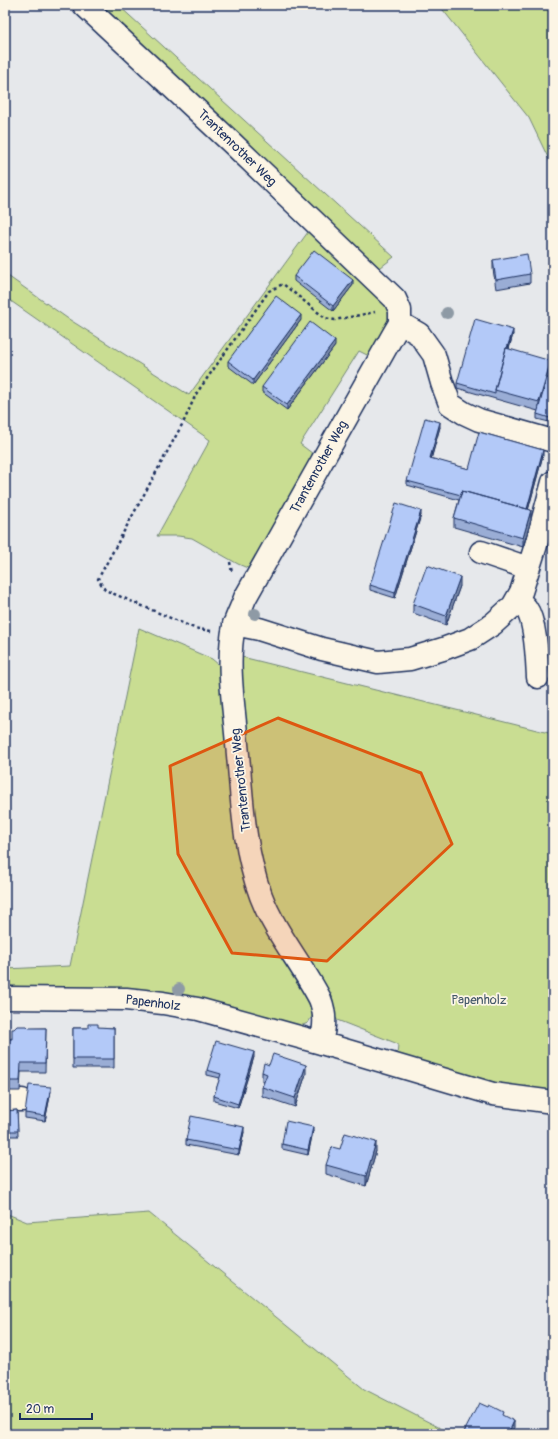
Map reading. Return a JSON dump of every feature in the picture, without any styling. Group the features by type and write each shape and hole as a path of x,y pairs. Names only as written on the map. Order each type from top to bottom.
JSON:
{"street":[{"name":"Trantenrother Weg","path":"84,5 232,143 320,228 384,286 395,298 400,317 245,598 234,624 231,663 233,697 244,822 253,874 273,922 315,990 323,1008 325,1024 320,1043"},
{"path":"400,317 419,334 434,355 450,404 479,420 553,441"},
{"path":"234,624 259,629 322,649 378,662 410,659 470,639 493,624 514,606 521,592 536,545 553,482"},
{"path":"481,552 528,568"},
{"path":"517,599 527,609 531,620 538,677"},
{"name":"Papenholz","path":"5,998 126,999 164,1003 198,1009 493,1094 553,1102"}],"path":[{"path":"234,624 216,632 194,628 105,590 98,580 184,421 196,394 269,291 282,284 315,312 325,318 335,320 368,313 400,317"}],"highlighted area":[{"path":"278,718 421,773 452,844 327,961 232,953 178,854 170,766"}],"green space":[{"path":"70,5 118,5 394,257 363,281 380,297 388,309 385,331 373,358 359,351 300,444 317,457 250,569 238,564 192,538 157,536 210,440 5,297 5,274 67,318 189,395 308,232"},
{"path":"439,5 553,5 553,168 529,118"},
{"path":"139,628 212,659 226,671 239,821 314,1013 308,1023 300,1026 282,1023 228,1005 148,991 5,986 5,969 70,966"},
{"path":"238,656 553,734 553,1091 501,1084 397,1056 398,1044 337,1020 261,881"},
{"path":"5,1213 27,1222 149,1213 364,1389 452,1434 5,1434"}],"building":[{"path":"314,250 353,280 333,306 294,276"},
{"path":"527,254 530,274 496,280 493,260"},
{"path":"276,296 301,315 253,380 228,361"},
{"path":"475,319 513,330 506,348 495,394 457,383"},
{"path":"310,322 335,341 287,405 262,387"},
{"path":"506,348 551,361 539,402 495,390"},
{"path":"547,378 553,379 553,419 537,414"},
{"path":"425,418 440,422 430,458 469,469 479,432 543,450 527,509 462,491 461,495 407,481"},
{"path":"462,491 531,510 523,538 454,518"},
{"path":"396,503 421,511 395,593 370,585"},
{"path":"427,565 460,577 446,616 413,604"},
{"path":"88,1024 98,1024 98,1027 114,1028 114,1059 73,1059 73,1028 88,1028"},
{"path":"17,1026 46,1028 45,1063 21,1063 20,1081 9,1081 9,1039 12,1039 12,1029"},
{"path":"216,1041 254,1052 238,1104 214,1096 221,1074 207,1070"},
{"path":"273,1054 306,1065 295,1098 262,1087 267,1074 262,1072 264,1063 269,1065"},
{"path":"29,1085 51,1087 45,1116 25,1113"},
{"path":"17,1110 18,1131 5,1131 5,1111"},
{"path":"191,1116 244,1127 239,1150 186,1140"},
{"path":"286,1121 313,1127 308,1150 282,1144"},
{"path":"345,1133 376,1142 366,1176 326,1165 332,1147 340,1149"},
{"path":"479,1403 488,1407 489,1405 503,1412 502,1415 514,1421 508,1434 463,1434"}]}
